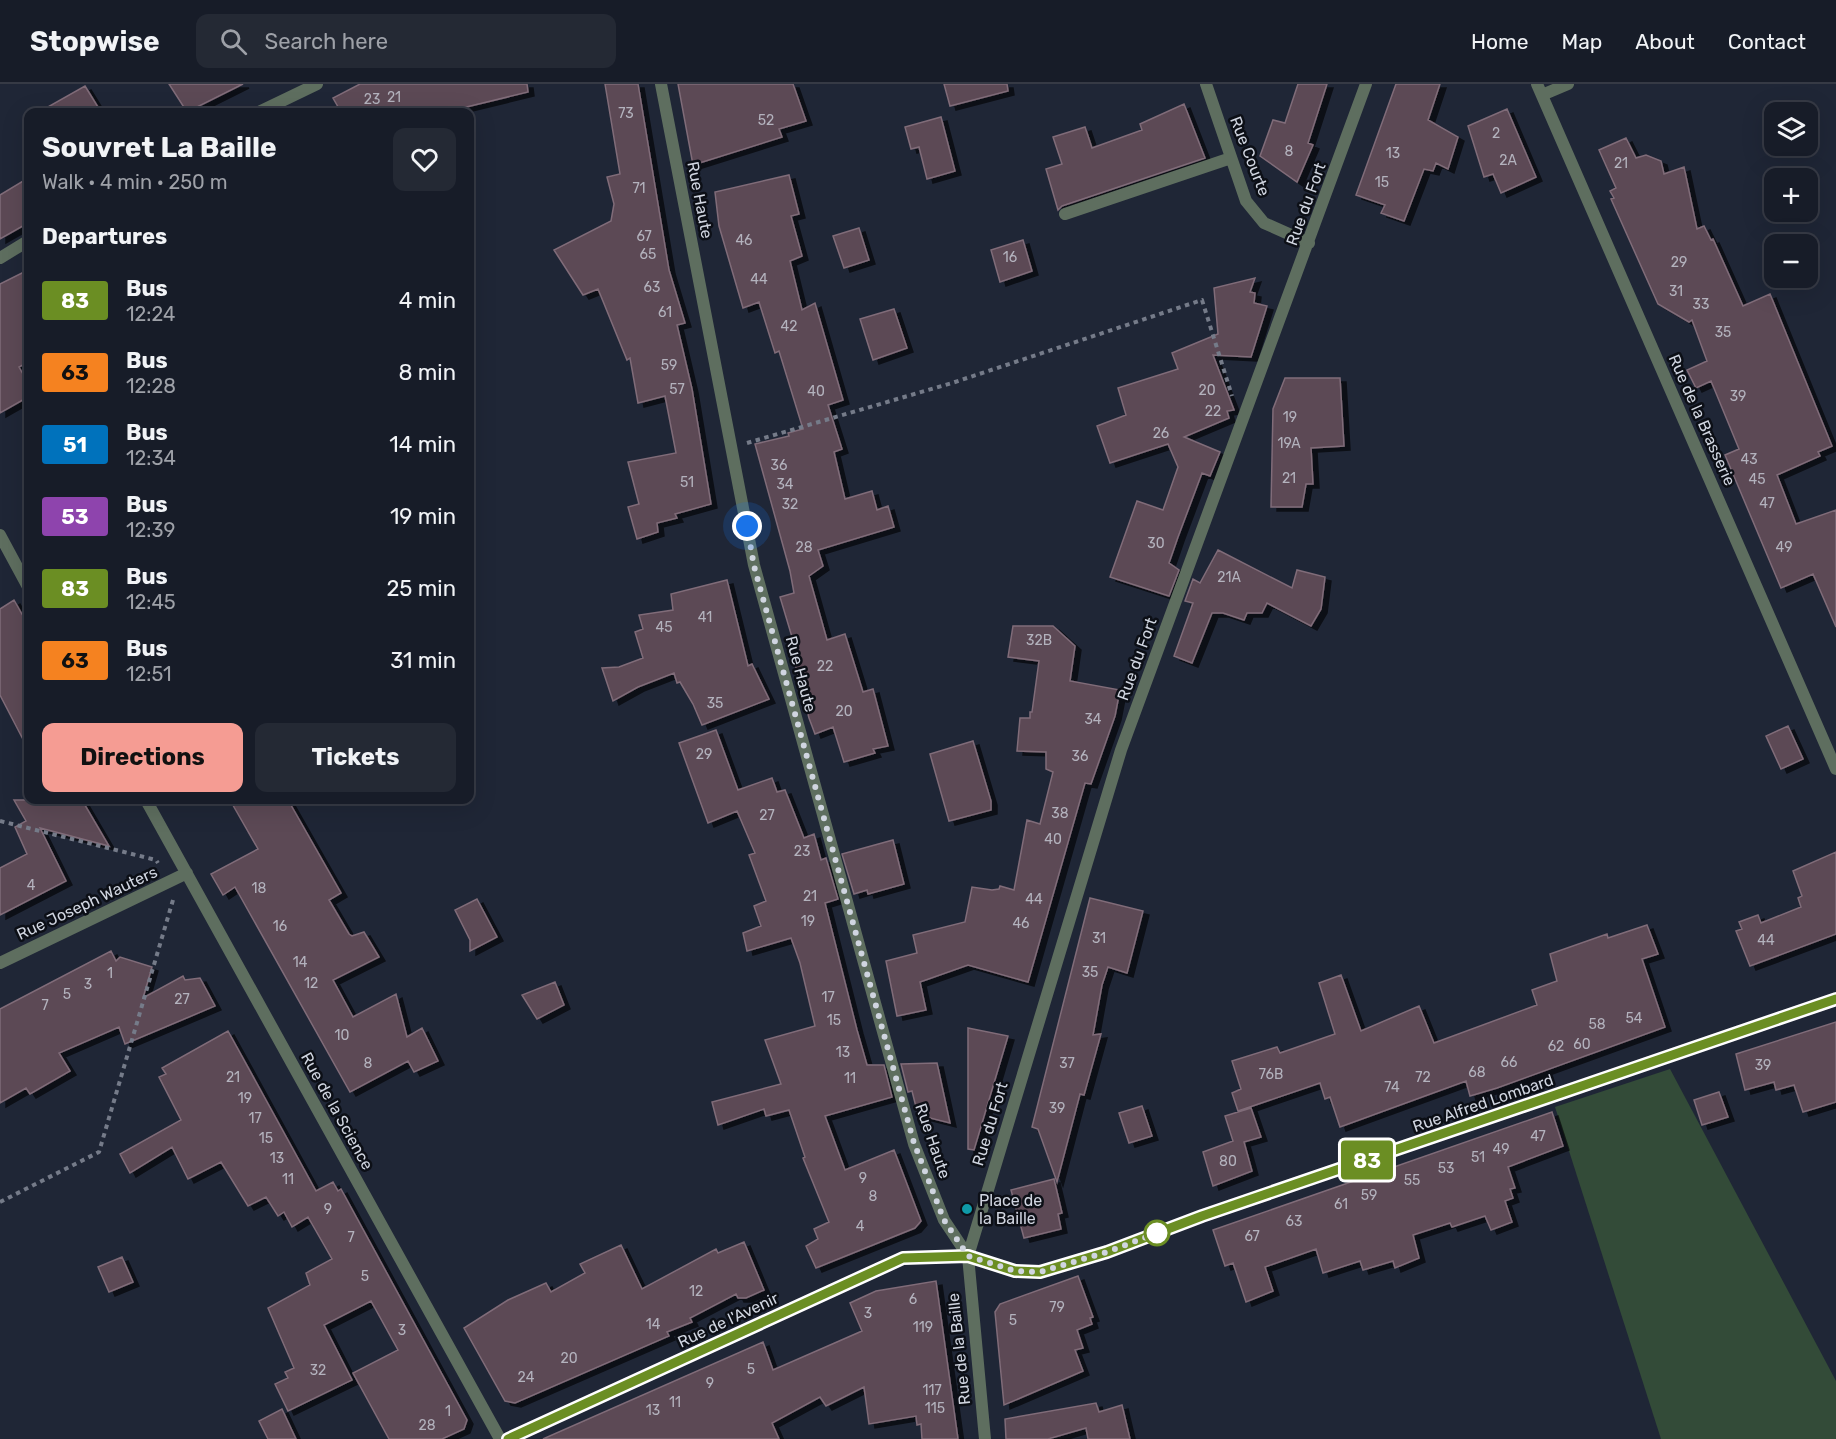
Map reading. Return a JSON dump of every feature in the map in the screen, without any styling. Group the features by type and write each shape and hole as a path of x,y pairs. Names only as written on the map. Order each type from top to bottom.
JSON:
{"street":[{"path":"267,108 317,84"},
{"name":"Rue Haute","path":"661,84 754,566 914,1143 944,1220 968,1256"},
{"name":"Rue Courte","path":"1206,84 1246,201 1264,223 1310,243"},
{"name":"Rue du Fort","path":"968,1256 1121,750 1310,243 1366,84"},
{"path":"1539,90 1568,84"},
{"name":"Rue de la Brasserie","path":"1539,90 1836,769"},
{"path":"1065,214 1231,158"},
{"path":"0,258 24,244"},
{"path":"0,535 24,580"},
{"name":"Rue de la Science","path":"148,804 500,1439"},
{"name":"Rue Joseph Wauters","path":"0,963 187,873"},
{"name":"Rue Alfred Lombard","path":"968,1256 1015,1271 1040,1272 1107,1252 1202,1216 1836,999"},
{"name":"Rue de l'Avenir","path":"508,1439 903,1258 968,1256"},
{"name":"Rue de la Baille","path":"968,1256 985,1439"}],"path":[{"path":"732,447 952,383 1202,300 1230,393 1246,414"},
{"path":"0,821 156,860 170,883 173,899 99,1152 0,1202"}],"green space":[{"path":"1670,1069 1836,1381 1836,1439 1661,1439 1555,1107"}],"building":[{"path":"169,84 243,84 195,108 184,108"},
{"path":"360,84 527,84 528,92 462,108 339,108 333,98"},
{"path":"605,84 638,84 669,270 685,323 677,325 692,389 711,504 675,514 677,518 657,523 658,532 637,539 628,507 639,504 628,462 676,453 665,396 638,403 630,358 627,360 598,289 583,295 554,250 611,221 614,204 607,177 620,174"},
{"path":"678,84 793,84 806,121 779,129 782,137 693,165"},
{"path":"944,84 1007,84 1008,91 950,106"},
{"path":"1298,84 1327,84 1308,143 1313,145 1297,182 1260,156 1273,120 1285,123"},
{"path":"1396,84 1440,84 1428,120 1458,137 1448,169 1436,163 1433,171 1424,169 1404,221 1381,213 1385,205 1356,195"},
{"path":"85,86 99,108 46,108"},
{"path":"1184,104 1205,158 1062,206 1058,210 1046,169 1062,164 1053,137 1085,127 1092,148 1142,130 1140,124"},
{"path":"1507,109 1536,177 1501,193 1493,174 1484,177 1468,126"},
{"path":"941,117 955,171 927,179 919,147 911,149 905,127"},
{"path":"1626,138 1636,158 1646,155 1661,161 1664,174 1684,167 1697,229 1704,226 1711,240 1713,239 1743,306 1770,294 1832,446 1818,452 1820,456 1777,475 1796,524 1836,510 1836,627 1813,574 1781,588 1725,455 1739,449 1711,381 1696,388 1687,370 1707,361 1692,320 1689,322 1658,304 1611,199 1614,198 1610,191 1616,188 1599,150"},
{"path":"789,175 799,214 791,216 802,256 790,261 802,310 815,303 843,400 828,405 842,449 834,452 845,499 872,491 877,510 888,506 894,527 818,550 823,566 809,576 827,640 845,634 863,692 873,689 888,746 873,749 875,753 844,762 833,727 815,734 809,718 791,648 795,647 780,597 794,593 790,571 755,444 789,436 788,433 803,429 779,351 775,353 759,302 743,308 719,226 715,192"},
{"path":"24,180 24,225 0,239 0,195"},
{"path":"859,228 869,260 844,268 833,236"},
{"path":"1023,240 1032,271 1000,282 991,250"},
{"path":"24,272 24,364 19,367 24,376 24,399 0,413 0,284"},
{"path":"1255,278 1250,292 1255,293 1254,303 1267,306 1251,357 1213,355 1234,410 1227,411 1229,418 1184,437 1220,452 1210,476 1202,473 1178,537 1169,563 1179,570 1169,596 1110,577 1137,501 1163,510 1178,467 1168,444 1110,463 1097,426 1126,415 1118,388 1178,369 1172,353 1218,334 1214,288"},
{"path":"894,309 907,348 873,360 860,319"},
{"path":"1285,378 1340,378 1344,446 1311,448 1313,484 1306,484 1302,507 1271,507 1273,409"},
{"path":"1218,550 1292,588 1297,570 1325,577 1321,609 1311,626 1267,603 1262,613 1247,613 1244,620 1223,613 1212,613 1192,663 1174,656 1193,603 1185,601 1193,579 1200,583"},
{"path":"727,580 748,666 752,664 769,699 702,725 680,682 677,683 674,673 638,687 613,701 602,668 619,667 643,658 635,632 643,629 639,615 673,610 671,594"},
{"path":"14,600 24,618 24,741 0,695 0,609"},
{"path":"1013,626 1053,626 1075,646 1070,681 1120,690 1115,716 1091,784 1085,783 1028,982 968,965 920,982 926,1010 897,1016 886,961 917,953 913,935 965,922 972,887 992,890 999,889 1000,886 1014,890 1027,820 1040,824 1053,772 1046,769 1046,752 1017,751 1020,718 1030,718 1030,712 1032,712 1039,661 1008,657"},
{"path":"1788,726 1803,759 1781,769 1766,736"},
{"path":"716,730 738,790 772,778 777,792 785,790 804,838 814,834 821,860 826,858 838,899 825,903 857,1030 867,1065 884,1065 892,1097 825,1116 845,1170 894,1150 921,1221 915,1228 816,1268 806,1246 818,1239 814,1229 829,1222 803,1158 805,1157 789,1110 766,1116 764,1109 718,1125 712,1102 781,1084 765,1040 815,1026 800,963 791,938 747,951 743,933 761,926 754,906 766,901 749,855 755,853 737,811 708,823 679,743"},
{"path":"973,741 991,801 991,810 949,821 930,754"},
{"path":"14,800 24,800 24,804 84,804 109,846 40,828 66,881 0,915 0,868 27,854 15,827 26,821"},
{"path":"232,804 290,804 341,893 329,900 349,934 352,936 364,932 379,957 333,980 353,1017 396,994 407,1037 422,1028 438,1061 414,1072 408,1061 350,1092 235,887 223,895 211,874 258,849"},
{"path":"893,840 904,884 868,894 867,890 854,894 842,854"},
{"path":"1836,852 1836,934 1750,966 1736,931 1742,929 1739,922 1758,915 1761,923 1801,907 1798,898 1802,896 1793,871"},
{"path":"1090,898 1143,911 1127,973 1108,967 1102,985 1093,1035 1101,1034 1084,1095 1080,1094 1057,1182 1038,1129 1032,1127"},
{"path":"477,899 497,937 470,951 470,940 455,910"},
{"path":"1647,925 1658,954 1642,959 1665,1027 1497,1088 1470,1096 1466,1081 1340,1127 1330,1097 1325,1099 1320,1083 1238,1111 1232,1093 1241,1089 1232,1061 1277,1047 1280,1053 1335,1034 1319,983 1341,975 1361,1031 1419,1006 1434,1043 1537,1005 1532,990 1557,981 1550,954 1607,934 1608,938"},
{"path":"111,951 116,961 120,957 152,967 143,998 183,976 185,980 200,978 215,1006 125,1044 119,1027 59,1053 70,1071 30,1094 26,1088 0,1103 0,1009"},
{"path":"555,982 564,1005 537,1019 522,995"},
{"path":"1836,1022 1836,1102 1803,1112 1794,1085 1776,1090 1774,1082 1745,1090 1736,1054"},
{"path":"968,1028 1008,1036 974,1150 968,1149"},
{"path":"228,1031 316,1191 333,1182 338,1191 341,1189 467,1420 464,1429 442,1439 389,1439 353,1373 398,1350 371,1301 324,1325 352,1380 288,1411 275,1384 288,1378 285,1372 294,1368 268,1308 310,1285 306,1273 332,1259 308,1217 292,1227 284,1212 278,1216 266,1197 248,1206 221,1162 188,1179 172,1147 130,1173 120,1154 181,1120 159,1077 166,1074 162,1068"},
{"path":"937,1063 950,1123 918,1115 912,1091 908,1092 901,1064"},
{"path":"1719,1092 1728,1117 1702,1125 1694,1100"},
{"path":"1142,1106 1152,1136 1129,1143 1119,1113"},
{"path":"1251,1108 1261,1137 1244,1142 1252,1171 1213,1186 1203,1152 1233,1141 1225,1116"},
{"path":"1552,1112 1563,1146 1508,1167 1515,1188 1510,1189 1513,1198 1505,1201 1512,1222 1491,1230 1485,1216 1452,1227 1450,1223 1413,1235 1419,1258 1395,1268 1393,1261 1363,1270 1360,1261 1323,1273 1316,1249 1265,1267 1273,1291 1246,1302 1233,1263 1225,1266 1213,1230"},
{"path":"1054,1179 1062,1213 1058,1214 1061,1229 1024,1238 1011,1190"},
{"path":"744,1242 764,1290 746,1298 738,1298 736,1294 690,1318 692,1322 667,1332 669,1336 515,1403 505,1401 464,1328 508,1300 546,1283 551,1292 585,1273 580,1264 621,1245 642,1289 716,1249 718,1253"},
{"path":"122,1257 133,1282 109,1292 98,1267"},
{"path":"1078,1276 1093,1317 1090,1318 1092,1324 1077,1330 1083,1348 1075,1350 1083,1371 1004,1405 995,1312 1000,1304"},
{"path":"936,1281 958,1439 922,1439 921,1424 917,1425 916,1416 869,1424 864,1387 826,1406 820,1397 772,1423 779,1439 543,1439 763,1342 773,1370 862,1331 850,1303 876,1291"},
{"path":"1096,1403 1099,1412 1122,1405 1130,1439 1088,1439 1086,1428 1048,1439 1006,1439 1005,1419"},
{"path":"282,1409 296,1439 268,1439 259,1421"}],"bus line":[{"name":"83","path":"508,1439 903,1258 968,1256 1015,1271 1040,1272 1107,1252 1202,1216 1836,999"}],"place":[{"name":"Place de la Baille","path":"967,1209"}],"route":[{"path":"747,526 754,566 914,1143 944,1220 968,1256 1015,1271 1040,1272 1107,1252 1157,1233"}]}
